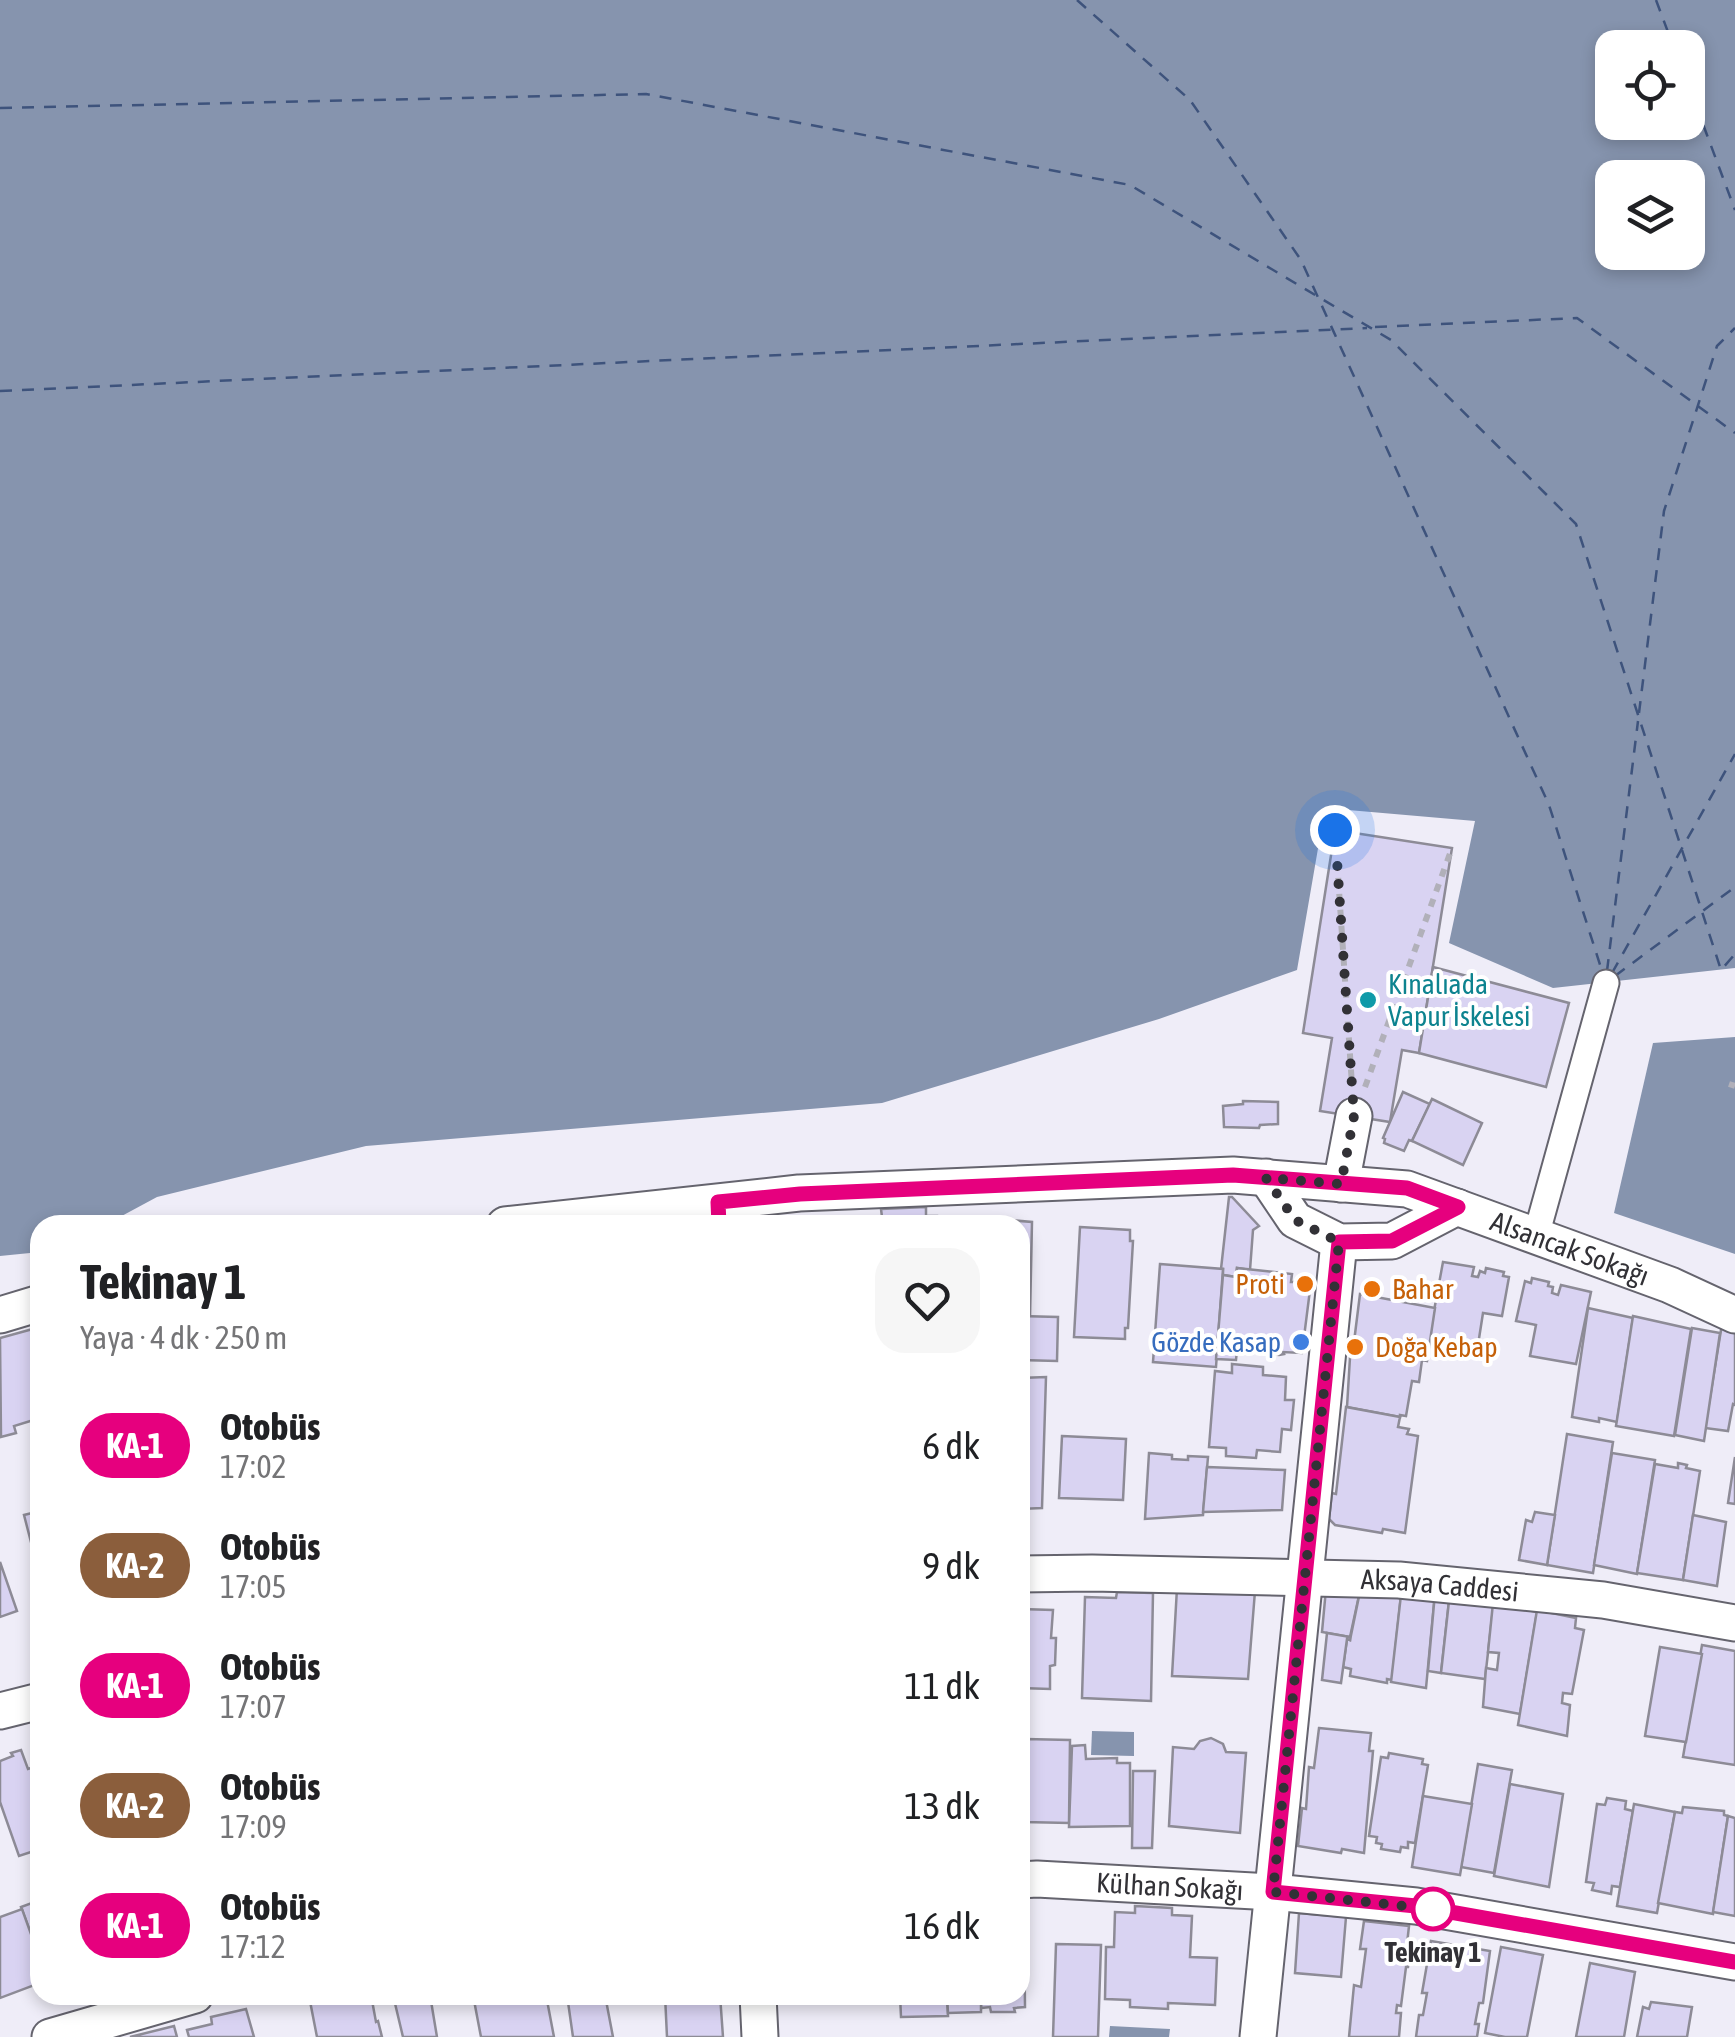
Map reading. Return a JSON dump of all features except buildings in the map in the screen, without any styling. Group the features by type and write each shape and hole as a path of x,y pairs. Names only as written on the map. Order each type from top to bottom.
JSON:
{"street":[{"path":"1536,1236 1606,983"},
{"path":"1341,1184 1354,1116"},
{"name":"Alsancak Sokağı","path":"719,1214 819,1192 1233,1175 1407,1188 1670,1285 1735,1315"},
{"path":"1266,1178 1295,1220 1339,1242 1392,1241 1458,1207"},
{"path":"1258,2037 1339,1242"},
{"path":"0,1314 30,1306"},
{"name":"Aksaya Caddesi","path":"1030,1574 1400,1580 1584,1598 1735,1623"},
{"path":"0,1711 30,1704"},
{"name":"Külhan Sokağı","path":"1030,1880 1273,1892 1416,1906 1735,1962"},
{"path":"50,2037 160,2005"},
{"path":"758,2005 760,2037"}],"path":[{"path":"1335,830 1354,1116"},
{"path":"1354,1116 1452,848"}],"water":[{"path":"0,0 1735,0 1735,968 1553,988 1449,943 1475,821 1325,808 1297,970 1159,1019 882,1103 366,1146 157,1197 124,1215 30,1215 30,1253 0,1256"},
{"path":"1735,1037 1735,1254 1614,1213 1653,1043"},
{"path":"1092,1731 1134,1732 1134,1756 1091,1755"},
{"path":"1110,2026 1170,2029 1169,2037 1109,2037"}],"ferry route":[{"path":"1077,0 1190,100 1301,260 1549,805 1602,971"},
{"path":"1656,0 1667,30"},
{"path":"0,108 646,94 1130,185 1391,340 1576,524 1721,970 1735,954"},
{"path":"1705,130 1735,210"},
{"path":"1375,327 1577,318 1735,433"},
{"path":"0,391 1367,328"},
{"path":"1639,713 1664,511 1717,346 1735,328"},
{"path":"1607,971 1638,721"},
{"path":"1612,973 1735,754"},
{"path":"1615,976 1735,887"}],"bus line":[{"name":"KA-1","path":"719,1215 718,1202 800,1194 1233,1175 1407,1188 1458,1207 1392,1241 1339,1242 1273,1892 1416,1906 1735,1962"}],"place":[{"name":"Kınalıada Vapur İskelesi","path":"1368,1000"},
{"name":"Proti","path":"1305,1284"},
{"name":"Bahar","path":"1372,1289"},
{"name":"Gözde Kasap","path":"1301,1342"},
{"name":"Doğa Kebap","path":"1355,1347"},
{"name":"Tekinay 1","path":"1433,1909"}],"route":[{"path":"1335,830 1354,1116 1341,1184 1266,1178 1295,1220 1339,1242 1273,1892 1433,1909"}]}
